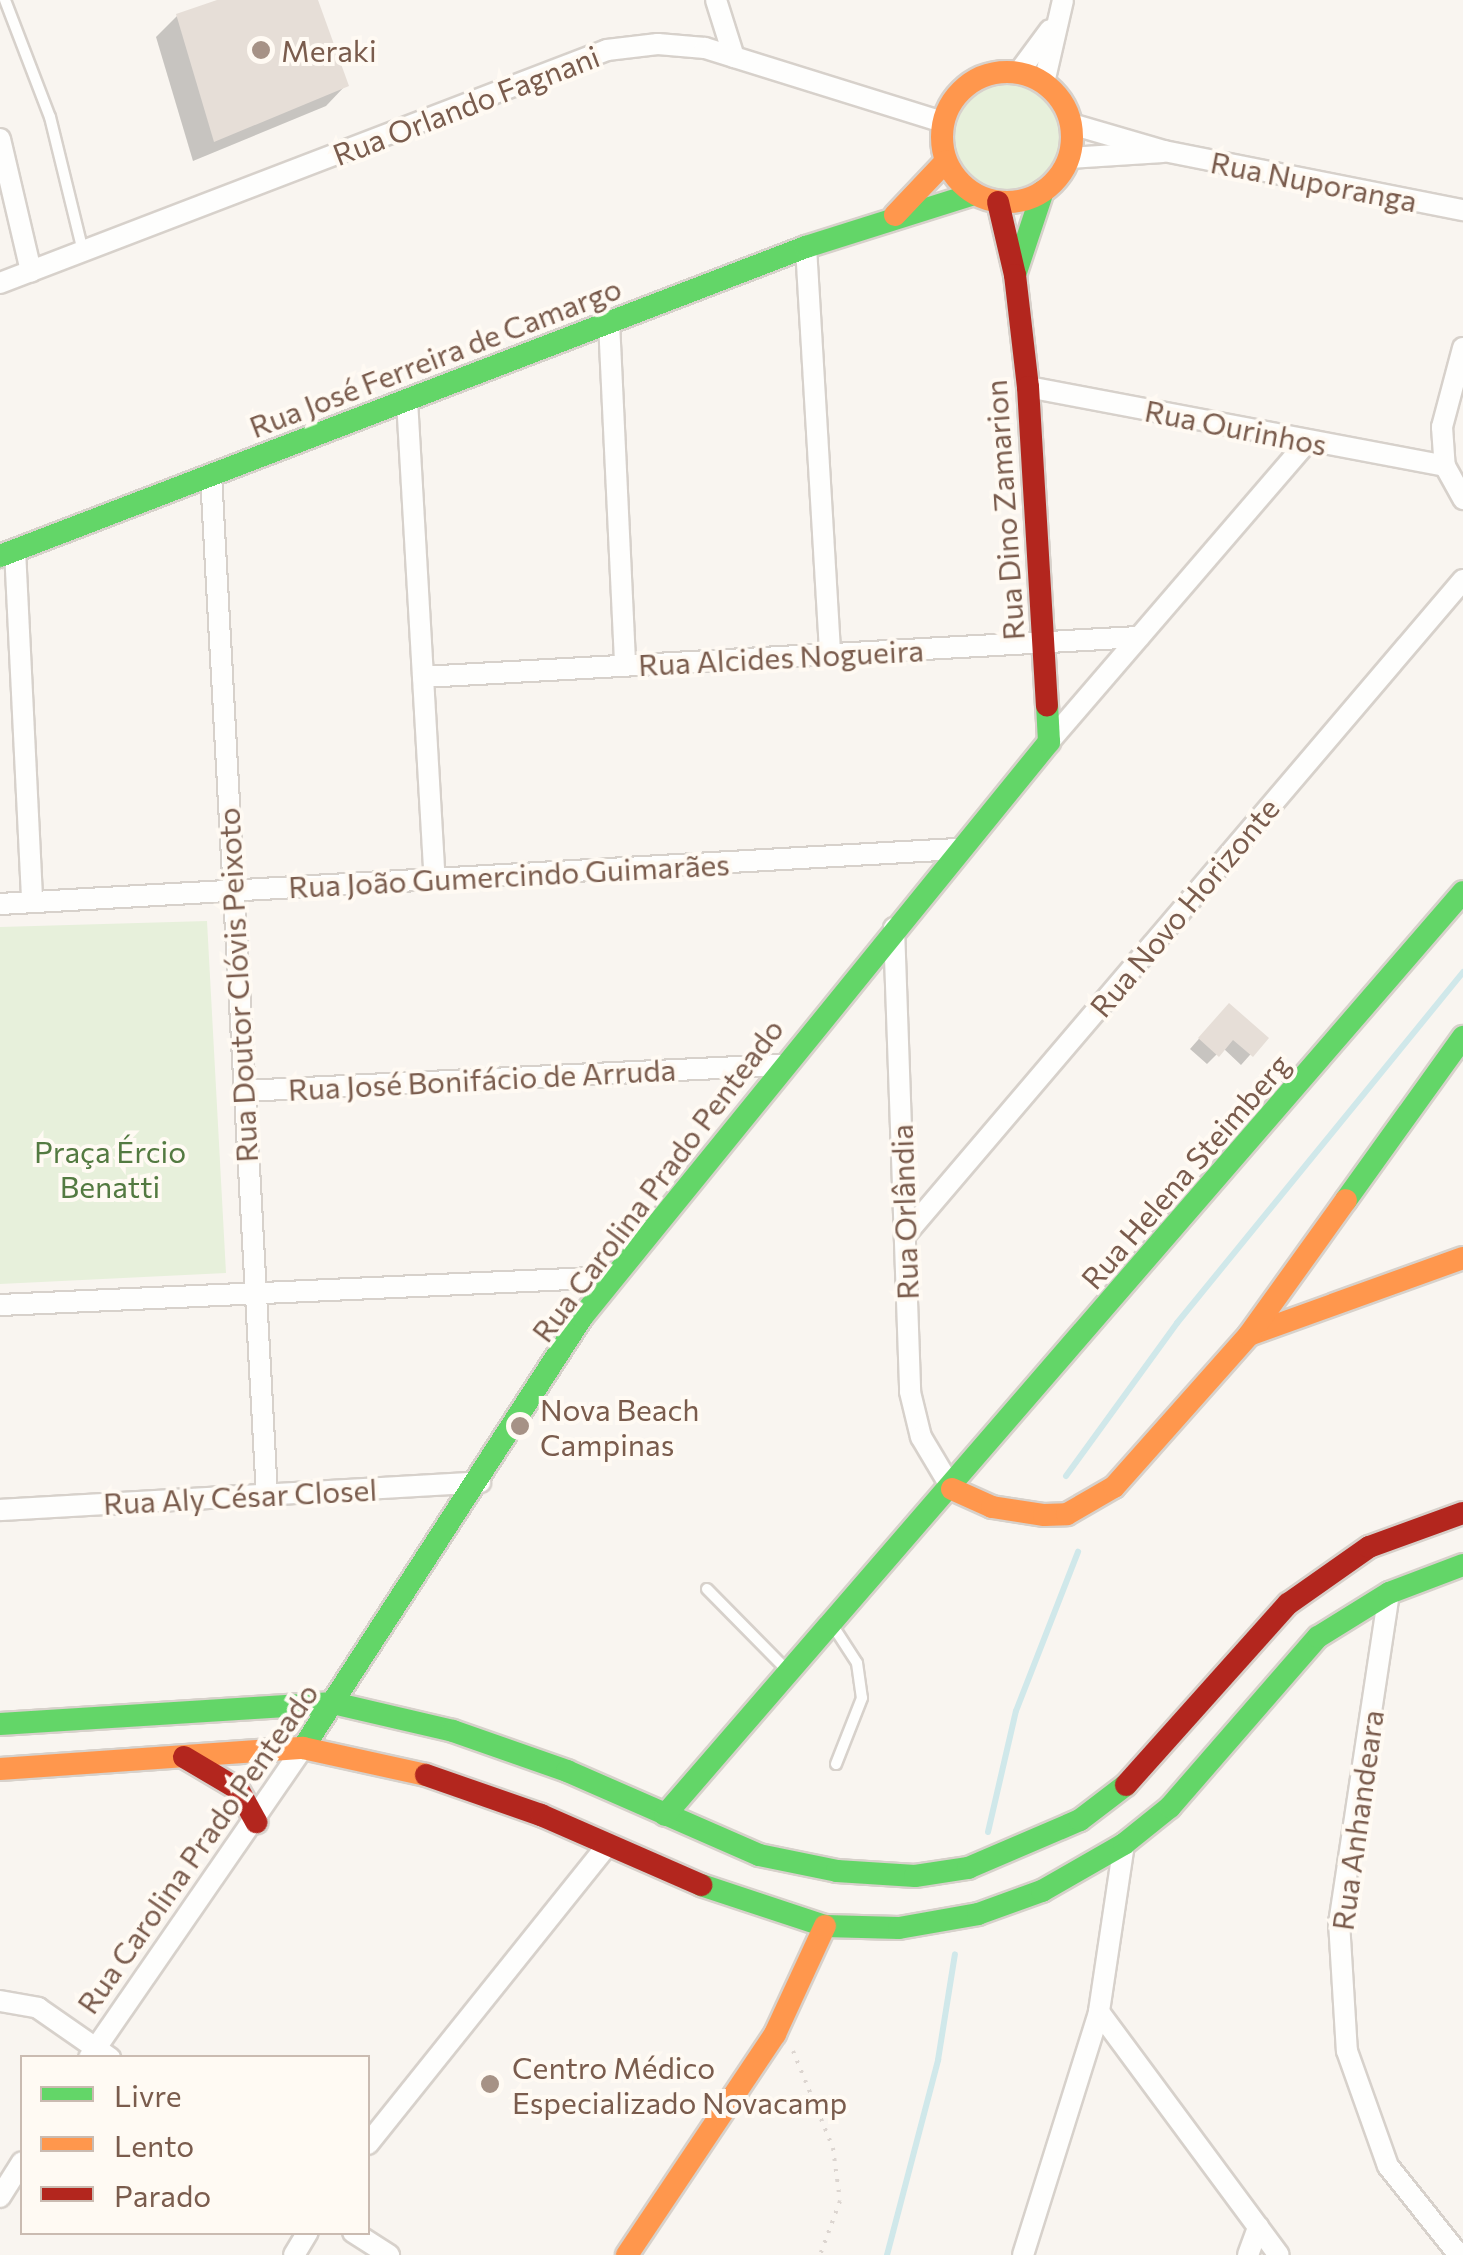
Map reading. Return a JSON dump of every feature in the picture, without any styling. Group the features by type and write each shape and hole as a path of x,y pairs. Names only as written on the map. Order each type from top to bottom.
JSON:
{"main road":[{"path":"1019,72 1044,83 1071,124 1068,158 1043,192 998,202 974,194 946,161 943,122 963,88 980,77 1019,72"},
{"name":"Rua José Ferreira de Camargo","path":"893,217 946,161"},
{"name":"Rua Dino Zamarion","path":"1015,274 1043,192"},
{"name":"Rua José Ferreira de Camargo","path":"7,553 806,247 974,194"},
{"name":"Rua Dino Zamarion","path":"998,202 1015,274 1028,387 1049,742"},
{"name":"Rua Carolina Prado Penteado","path":"303,1748 614,1277 894,926 1049,742"},
{"name":"Rua Helena Steimberg","path":"665,1816 952,1489 1463,892"},
{"path":"952,1489 1026,1515 1066,1514 1114,1487 1249,1335 1463,1037"},
{"path":"1249,1335 1463,1258"},
{"path":"0,1724 333,1704 454,1731 567,1771 759,1856 838,1872 915,1876 968,1868 1035,1844 1123,1788 1288,1604 1369,1547 1463,1513"},
{"path":"0,1769 303,1748 437,1778 700,1886 826,1926 899,1928 978,1914 1042,1891 1124,1844 1154,1820 1318,1637 1388,1593 1463,1566"},
{"path":"437,1778 454,1731"},
{"path":"184,1757 238,1789 256,1822"},
{"path":"1123,1788 1147,1798 1154,1820"},
{"path":"627,2255 776,2034 826,1926 826,1900 838,1872"}],"street":[{"path":"716,0 734,57"},
{"path":"1044,83 1054,24 1063,0"},
{"path":"1019,72 1054,24"},
{"name":"Rua Orlando Fagnani","path":"0,283 607,50 658,44 734,57 943,122"},
{"name":"Rua Nuporanga","path":"1071,124 1164,151 1463,210"},
{"path":"0,139 31,271"},
{"name":"Rua Nuporanga","path":"1068,158 1164,151"},
{"path":"806,247 830,655"},
{"path":"609,322 625,666"},
{"path":"1463,348 1442,427 1445,466 1463,499"},
{"name":"Rua Ourinhos","path":"1028,387 1445,466"},
{"path":"407,400 435,879"},
{"name":"Rua Carolina Prado Penteado","path":"1049,742 1308,441"},
{"name":"Rua Doutor Clóvis Peixoto","path":"210,475 267,1495"},
{"path":"7,553 32,902"},
{"name":"Rua Novo Horizonte","path":"906,1234 1463,580"},
{"name":"Rua Alcides Nogueira","path":"423,677 1140,638"},
{"name":"Rua João Gumercindo Guimarães","path":"0,904 957,850"},
{"name":"Rua Orlândia","path":"894,926 910,1392 921,1437 952,1489"},
{"name":"Rua José Bonifácio de Arruda","path":"243,1091 781,1065"},
{"path":"0,1304 255,1289 614,1277"},
{"name":"Rua Aly César Closel","path":"0,1510 480,1482"},
{"name":"Rua Anhandeara","path":"1388,1593 1339,1922 1347,2051 1388,2166 1460,2255"},
{"name":"Rua Carolina Prado Penteado","path":"99,2054 303,1748"},
{"path":"1023,2255 1099,2012 1124,1844"},
{"path":"370,2142 608,1846"},
{"path":"0,2001 38,2008 99,2054"},
{"path":"1099,2012 1279,2255"},
{"path":"0,2197 20,2165"},
{"path":"1248,2255 1258,2227"},
{"path":"357,2235 389,2255"}],"lane":[{"path":"5,0 50,118 83,251"},
{"path":"707,1589 790,1673"},
{"path":"832,1625 857,1664 862,1698 836,1764"}],"path":[{"path":"776,2034 802,2059 833,2148 840,2201 820,2255"}],"green space":[{"path":"1007,83 1037,92 1045,99 1052,107 1061,137 1052,167 1045,175 1037,182 1007,191 977,182 969,175 962,167 953,137 962,107 969,99 977,92"},
{"name":"Praça Ércio Benatti","path":"207,921 226,1273 0,1284 0,927"}],"building":[{"name":"Meraki","path":"217,0 318,0 349,86 214,142 176,14"},
{"path":"1229,1003 1269,1038 1253,1057 1233,1040 1219,1057 1198,1038"}],"waterway":[{"path":"1066,1476 1177,1323 1463,972"},
{"path":"988,1832 1016,1711 1078,1552"},
{"path":"887,2255 938,2060 955,1954"}],"traffic: fast":[{"path":"1016,272 1043,191"},
{"path":"0,556 806,247 974,194"},
{"path":"303,1748 582,1317 1049,742 1047,705"},
{"path":"665,1815 1463,892"},
{"path":"1346,1200 1463,1037"},
{"path":"701,1885 825,1926 899,1928 978,1914 1042,1891 1124,1844 1170,1807 1318,1637 1389,1593 1463,1565"},
{"path":"0,1724 333,1703 453,1731 567,1771 759,1855 837,1871 915,1876 968,1868 1080,1820 1126,1785"}],"traffic: slow":[{"path":"1007,72 1032,77 1053,91 1067,112 1072,137 1067,162 1053,183 1032,197 1007,202 982,197 961,183 947,162 942,137 947,112 961,91 982,77 1007,72"},
{"path":"895,215 946,161"},
{"path":"952,1489 992,1507 1044,1515 1067,1514 1114,1487 1249,1335 1346,1200"},
{"path":"1249,1335 1463,1258"},
{"path":"0,1769 303,1748 426,1775"},
{"path":"627,2255 775,2034 825,1926"}],"traffic: jam":[{"path":"998,202 1015,275 1028,387 1047,705"},
{"path":"1126,1785 1288,1604 1369,1547 1463,1513"},
{"path":"184,1757 238,1789 256,1822"},
{"path":"426,1775 541,1815 701,1885"}],"place":[{"name":"Meraki","path":"261,50"},
{"name":"Nova Beach Campinas","path":"520,1426"},
{"name":"Centro Médico Especializado Novacamp","path":"490,2084"}]}
